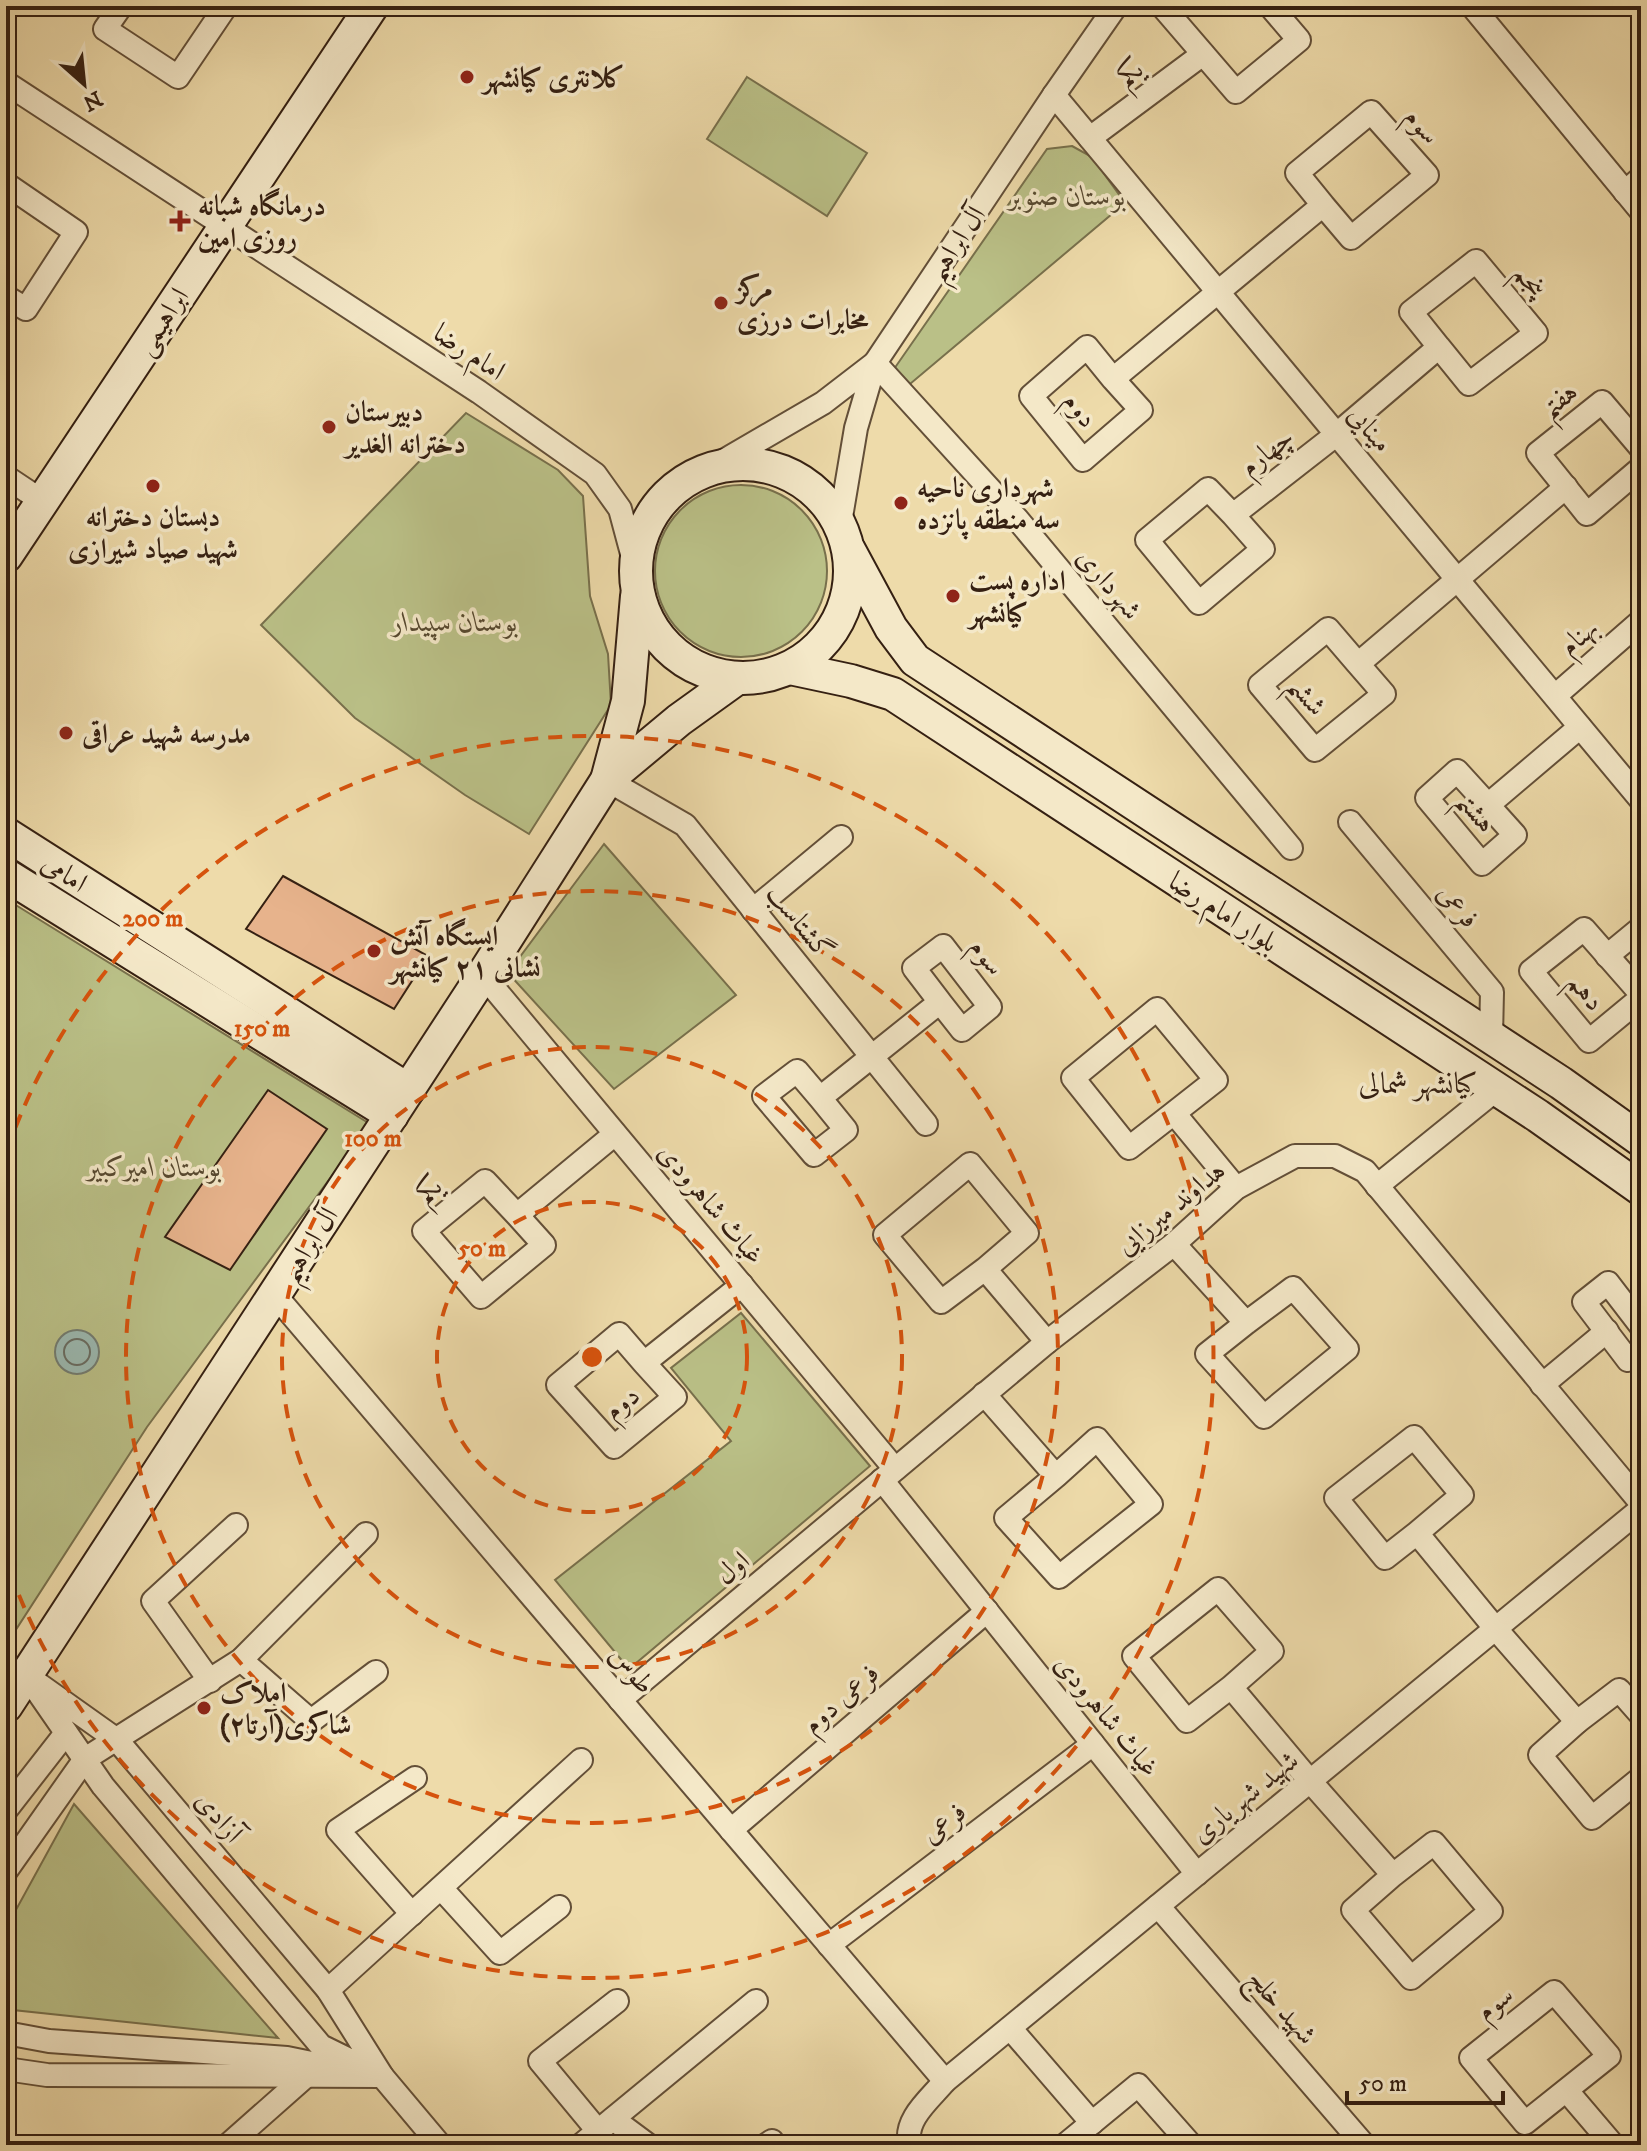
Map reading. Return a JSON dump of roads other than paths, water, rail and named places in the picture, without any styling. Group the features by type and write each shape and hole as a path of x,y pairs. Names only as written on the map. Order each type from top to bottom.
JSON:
{"main road":[{"name":"ابراهیمی","path":"6,556 372,6"},
{"path":"607,780 628,701 636,579 639,539 650,515 667,494 688,478 713,467 743,463 772,467 800,479 823,498 844,536 851,578 845,606 833,631 814,652 790,668 764,677 736,679 708,673 683,661 662,643 646,619 636,579"},
{"name":"بلوار امام رضا","path":"844,536 891,628 915,660 1561,1083 1641,1140"},
{"name":"بلوار امام رضا","path":"790,668 893,694 1497,1089 1641,1189"},
{"path":"607,780 679,720 736,679"},
{"name":"آل ابراهیم","path":"6,1706 607,780"},
{"name":"امامی","path":"6,834 400,1103"},
{"name":"امامی","path":"6,875 400,1103"}],"street":[{"path":"121,6 105,29 178,77 224,9 220,6"},
{"name":"آل ابراهیم","path":"875,363 1116,6"},
{"path":"1162,6 1236,92 1299,40 1270,6"},
{"path":"1472,6 1633,185 1641,211"},
{"name":"یکم","path":"1090,138 1203,54"},
{"name":"امام رضا","path":"6,83 479,392 595,474 620,509 636,579"},
{"name":"مینایی","path":"1054,95 1641,800"},
{"name":"سوم","path":"1371,112 1427,175 1351,238 1323,205 1297,173 1371,112"},
{"path":"6,184 76,232 26,309 6,297"},
{"path":"1218,292 1323,205"},
{"name":"پنجم","path":"1476,261 1536,333 1469,384 1439,347 1411,312 1476,261"},
{"name":"دوم","path":"1113,379 1218,292"},
{"name":"دوم","path":"1087,347 1113,379 1141,410 1083,460 1031,396 1087,347"},
{"path":"1337,434 1439,347"},
{"path":"713,467 823,403 875,363"},
{"path":"844,536 856,428 875,363"},
{"name":"شهرداری","path":"875,363 1018,520 1291,848"},
{"name":"هفتم","path":"1641,448 1602,402 1538,453 1587,514 1641,468"},
{"name":"چهارم","path":"1233,515 1337,434"},
{"path":"6,477 42,501"},
{"path":"1458,580 1566,487"},
{"name":"چهارم","path":"1208,489 1233,515 1263,549 1199,603 1147,540 1208,489"},
{"name":"ششم","path":"1358,664 1458,580"},
{"name":"بهنام","path":"1555,696 1641,621"},
{"name":"ششم","path":"1328,629 1358,664 1384,694 1315,750 1260,685 1328,629"},
{"name":"هشتم","path":"1488,805 1580,727"},
{"name":"گشتاسب","path":"607,780 685,825 926,1124"},
{"name":"فرعی","path":"1350,822 1492,992 1491,1037"},
{"path":"753,910 841,837"},
{"name":"دهم","path":"1607,956 1641,928"},
{"name":"دهم","path":"1584,929 1607,956 1641,996 1589,1041 1531,971 1584,929"},
{"name":"غیاث شاهرودی","path":"483,975 742,1285 889,1474 987,1611 1197,1874"},
{"path":"820,1098 940,1002"},
{"path":"1157,1009 1216,1080 1174,1113 1129,1148 1073,1078 1157,1009"},
{"path":"1377,1186 1497,1089"},
{"path":"1174,1113 1236,1188"},
{"path":"517,1215 615,1134"},
{"name":"هداوند میرزایی","path":"889,1474 1047,1342 1174,1244 1236,1188 1295,1156 1335,1156 1365,1171 1641,1506"},
{"path":"970,1164 1027,1233 985,1269 941,1302 885,1235 970,1164"},
{"name":"یکم","path":"485,1181 517,1215 544,1245 481,1297 424,1231 485,1181"},
{"path":"1174,1244 1246,1323"},
{"path":"985,1269 1047,1342"},
{"path":"1641,1326 1608,1283 1584,1302 1628,1360 1641,1349"},
{"name":"دوم","path":"644,1363 742,1285"},
{"path":"1293,1288 1347,1349 1264,1417 1207,1354 1246,1323 1293,1288"},
{"name":"طوس","path":"275,1295 945,2081"},
{"path":"1542,1385 1607,1331"},
{"name":"دوم","path":"619,1334 644,1363 675,1397 614,1447 558,1385 619,1334"},
{"path":"984,1394 1056,1476"},
{"path":"1414,1437 1462,1495 1417,1533 1385,1558 1336,1498 1414,1437"},
{"path":"1097,1439 1151,1504 1059,1577 1006,1518 1056,1476 1097,1439"},
{"name":"اول","path":"620,1700 889,1474"},
{"name":"شهید شهریاری","path":"910,2145 908,2138 912,2120 945,2081 1641,1506"},
{"path":"210,1681 153,1601 236,1525"},
{"path":"1417,1533 1577,1722"},
{"path":"6,1871 85,1759 241,1660 366,1534"},
{"path":"1218,1589 1272,1651 1231,1687 1187,1721 1134,1656 1218,1589"},
{"name":"فرعی دوم","path":"731,1830 987,1611"},
{"path":"241,1660 311,1721 376,1672"},
{"name":"آزادی","path":"27,1676 103,1786 321,2046 382,2076"},
{"name":"آزادی","path":"27,1676 117,1740 328,1990 382,2076 440,2145"},
{"path":"1231,1687 1393,1875"},
{"path":"1641,1715 1619,1690 1540,1755 1592,1818 1641,1778"},
{"path":"6,1810 66,1733"},
{"name":"فرعی","path":"829,1945 1093,1744"},
{"path":"328,1990 581,1760"},
{"path":"412,1914 338,1830 415,1778"},
{"path":"1434,1843 1491,1911 1411,1978 1353,1910 1393,1875 1434,1843"},
{"path":"441,1888 500,1953 559,1907"},
{"name":"شهید خلج","path":"1158,1906 1364,2145"},
{"name":"سوم","path":"1554,1992 1609,2056 1567,2091 1525,2123 1471,2058 1554,1992"},
{"path":"617,2001 540,2061 597,2132 648,2145"},
{"path":"597,2132 756,2001"},
{"path":"1010,2028 1092,2123"},
{"path":"6,2033 49,2041 287,2058 382,2076"},
{"path":"6,2069 47,2075 382,2076"},
{"path":"228,2145 306,2076"},
{"path":"1065,2145 1138,2085 1191,2145"},
{"path":"1567,2091 1613,2145"}],"water":[{"path":"77,1330 92,1337 99,1352 92,1367 77,1374 62,1367 55,1352 62,1337"}],"place":[{"name":"کلانتری کیانشهر","path":"467,77"},
{"name":"درمانگاه شبانه روزی امین","path":"180,221"},
{"name":"مرکز مخابرات درزی","path":"721,303"},
{"name":"دبیرستان دخترانه الغدیر","path":"329,427"},
{"name":"دبستان دخترانه شهید صیاد شیرازی","path":"153,486"},
{"name":"شهرداری ناحیه سه منطقه پانزده","path":"901,503"},
{"name":"اداره پست کیانشهر","path":"953,596"},
{"name":"مدرسه شهید عراقی","path":"66,733"},
{"name":"ایستگاه آتش نشانی ۲۱ کیانشهر","path":"374,951"},
{"name":"املاک شاکری(آرتا۲)","path":"204,1708"}],"district":[{"name":"کیانشهر شمالی","path":"1418,1083"}],"park label":[{"name":"بوستان صنوبر","path":"1067,195"},
{"name":"بوستان سپیدار","path":"455,621"},
{"name":"بوستان امیرکبیر","path":"154,1166"}]}
